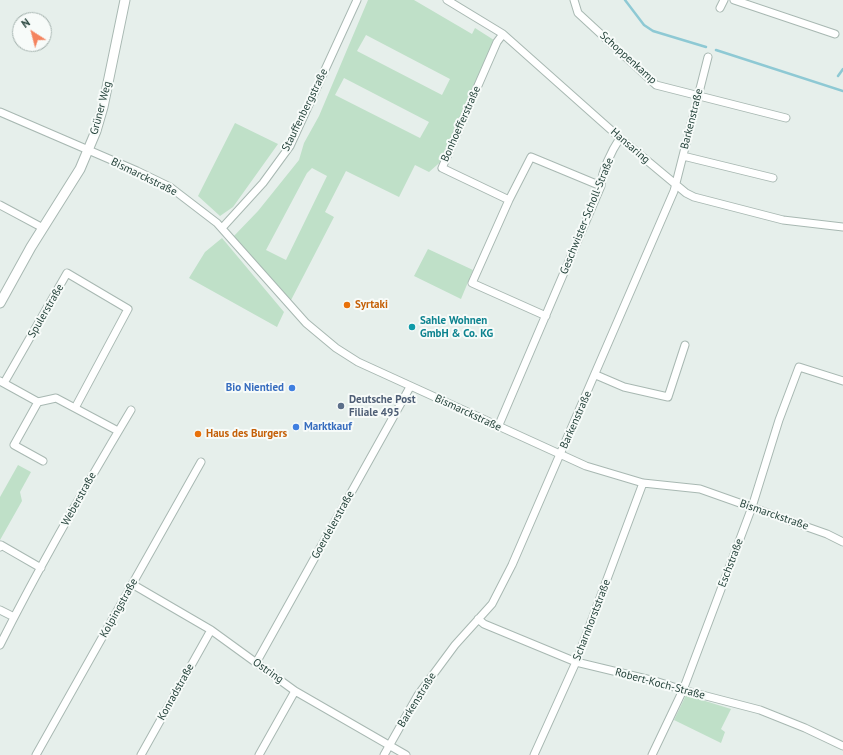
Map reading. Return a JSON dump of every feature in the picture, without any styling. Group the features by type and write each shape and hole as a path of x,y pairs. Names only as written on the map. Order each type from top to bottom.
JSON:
{"street":[{"name":"Grüner Weg","path":"0,303 43,228 80,168 96,131 103,107 125,0"},
{"name":"Stauffenbergstraße","path":"222,228 263,183 290,146 357,0"},
{"name":"Hansaring","path":"447,0 503,34 620,138 686,193 783,220 843,227"},
{"name":"Schoppenkamp","path":"574,0 578,13 656,85 786,118"},
{"path":"720,8 724,0"},
{"path":"734,0 835,34"},
{"name":"Bonhoefferstraße","path":"503,34 497,42 442,168 509,200"},
{"name":"Barkenstraße","path":"384,755 418,695 455,645 492,604 512,565 671,200 708,57"},
{"name":"Bismarckstraße","path":"0,112 170,187 217,223 306,323 336,348 358,362 586,466 643,483 700,489 827,534 843,542"},
{"name":"Geschwister-Scholl-Straße","path":"498,427 601,186 601,179 620,138"},
{"path":"546,316 472,283 509,200 531,156 601,186"},
{"path":"683,156 773,178"},
{"path":"0,205 43,228"},
{"name":"Spulerstraße","path":"2,382 68,273 128,309 75,408"},
{"path":"596,375 624,387 668,397 685,345"},
{"name":"Eschstraße","path":"652,755 683,690 752,507 779,420 799,367 843,381"},
{"path":"2,382 38,402 56,398 118,431"},
{"name":"Goerdelerstraße","path":"256,663 410,387"},
{"path":"38,402 14,445 43,461"},
{"name":"Weberstraße","path":"0,645 41,568 131,410"},
{"name":"Kolpingstraße","path":"36,755 202,462"},
{"name":"Scharnhorststraße","path":"534,755 576,662 643,483"},
{"path":"0,546 1,545 41,568"},
{"name":"Ostring","path":"132,584 211,630 295,690 406,755"},
{"path":"0,610 14,617"},
{"name":"Robert-Koch-Straße","path":"478,619 484,624 576,662 654,681 760,710 805,728 843,746"},
{"name":"Konradstraße","path":"141,755 211,630"},
{"path":"259,755 295,690"}],"green space":[{"path":"368,0 414,0 472,34 475,28 497,42 445,158 429,172 415,165 399,197 346,171 325,212 334,217 289,304 232,238 258,211 299,160 304,143 319,116","holes":["366,35 450,79 442,95 357,51","344,78 429,122 420,138 335,95","312,168 327,176 286,260 266,250 307,173"]},
{"path":"235,123 278,144 233,207 220,216 198,196"},
{"path":"222,238 284,312 277,327 189,278 205,252"},
{"path":"428,249 473,270 461,299 414,276"},
{"path":"18,465 31,472 20,492 22,501 0,540 0,497"},
{"path":"686,695 731,709 721,729 725,732 721,743 674,720"}],"waterway":[{"path":"625,0 644,25 653,31 706,47"},
{"path":"716,50 843,91"},
{"path":"838,76 843,69"}],"place":[{"name":"Syrtaki","path":"347,305"},
{"name":"Sahle Wohnen GmbH & Co. KG","path":"412,327"},
{"name":"Bio Nientied","path":"292,388"},
{"name":"Deutsche Post Filiale 495","path":"341,406"},
{"name":"Marktkauf","path":"296,427"},
{"name":"Haus des Burgers","path":"198,434"}]}
